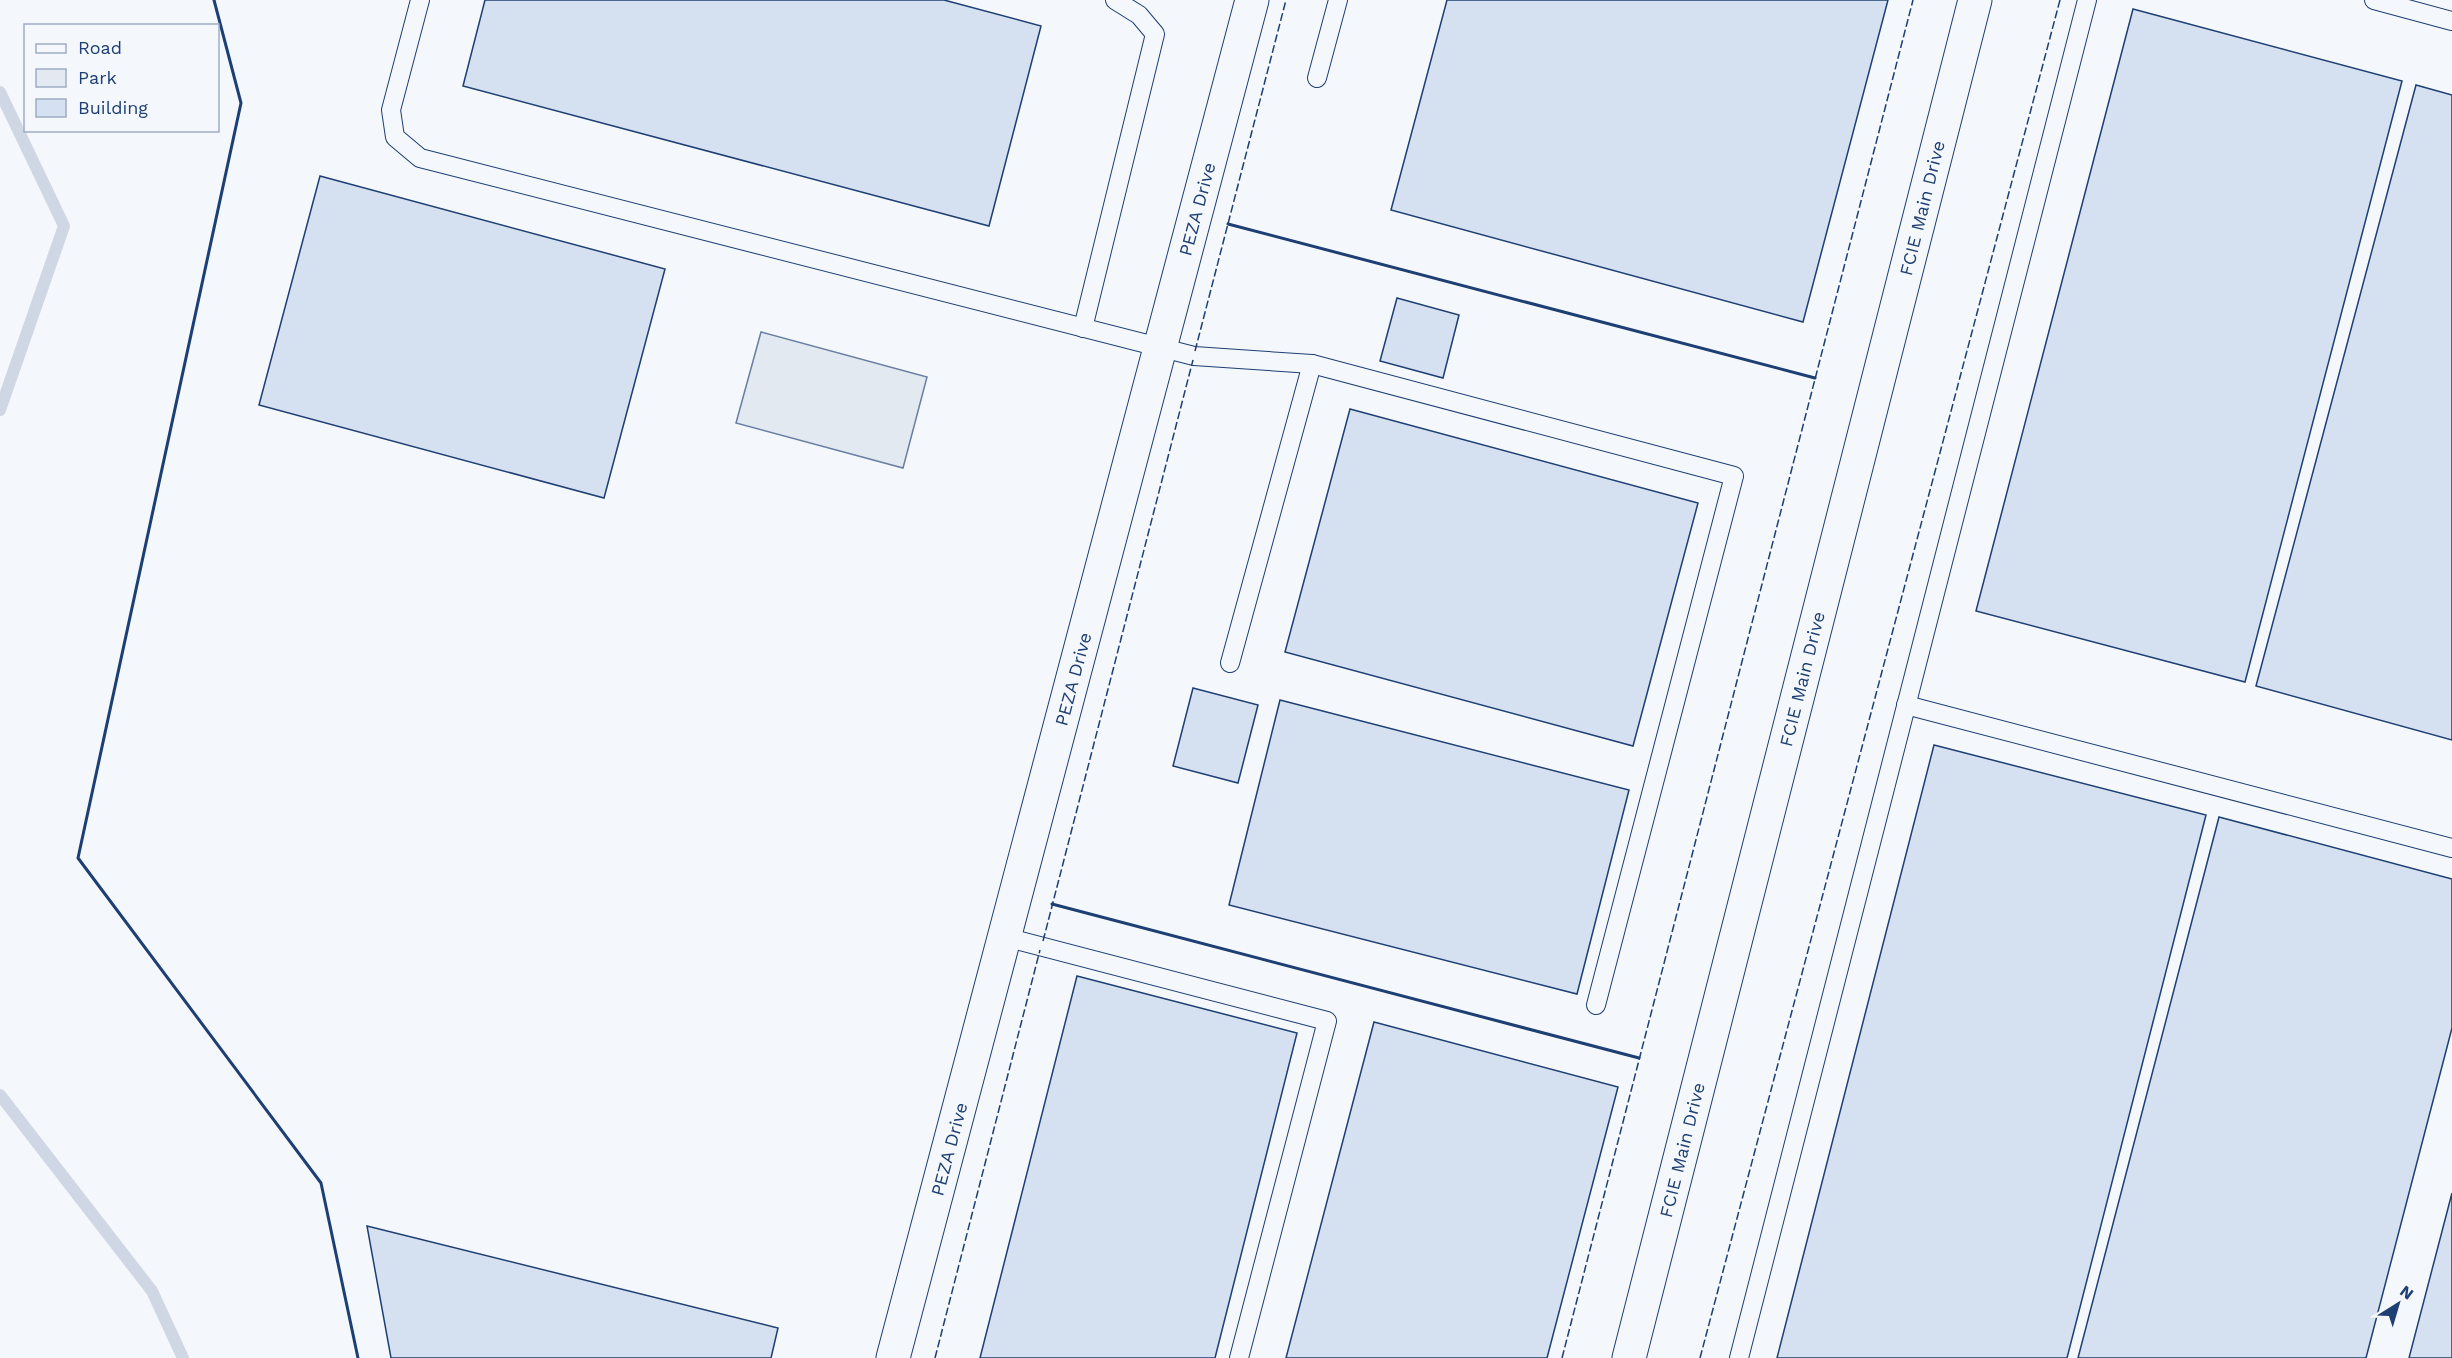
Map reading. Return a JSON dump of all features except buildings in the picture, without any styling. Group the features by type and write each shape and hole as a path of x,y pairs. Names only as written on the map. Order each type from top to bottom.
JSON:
{"street":[{"name":"PEZA Drive","path":"893,1358 1252,0"},
{"name":"FCIE Main Drive","path":"1629,1358 1975,0"}],"lane":[{"path":"420,0 391,111 395,137 420,158 1194,356 1311,364 1734,476 1596,1005"},
{"path":"1083,328 1155,34 1139,15 1115,0"},
{"path":"1317,78 1338,0"},
{"path":"1739,1358 2087,0"},
{"path":"2374,0 2451,18"},
{"path":"1230,663 1311,364"},
{"path":"1906,705 2452,848"},
{"path":"1005,937 1327,1021 1239,1358"}],"green space":[{"path":"761,332 927,377 903,468 736,423"}],"waterway":[{"path":"0,92 64,226 0,410"},
{"path":"0,1095 152,1291 183,1358"}],"fence":[{"path":"1195,351 1286,0"},
{"path":"1562,1358 1913,0"},
{"path":"1700,1358 2060,0"},
{"path":"1043,941 1193,360"},
{"path":"935,1358 1040,950"}],"wall":[{"path":"214,0 241,103 78,858 321,1183 358,1358"},
{"path":"1228,224 1815,378"},
{"path":"1052,904 1639,1058"}]}
